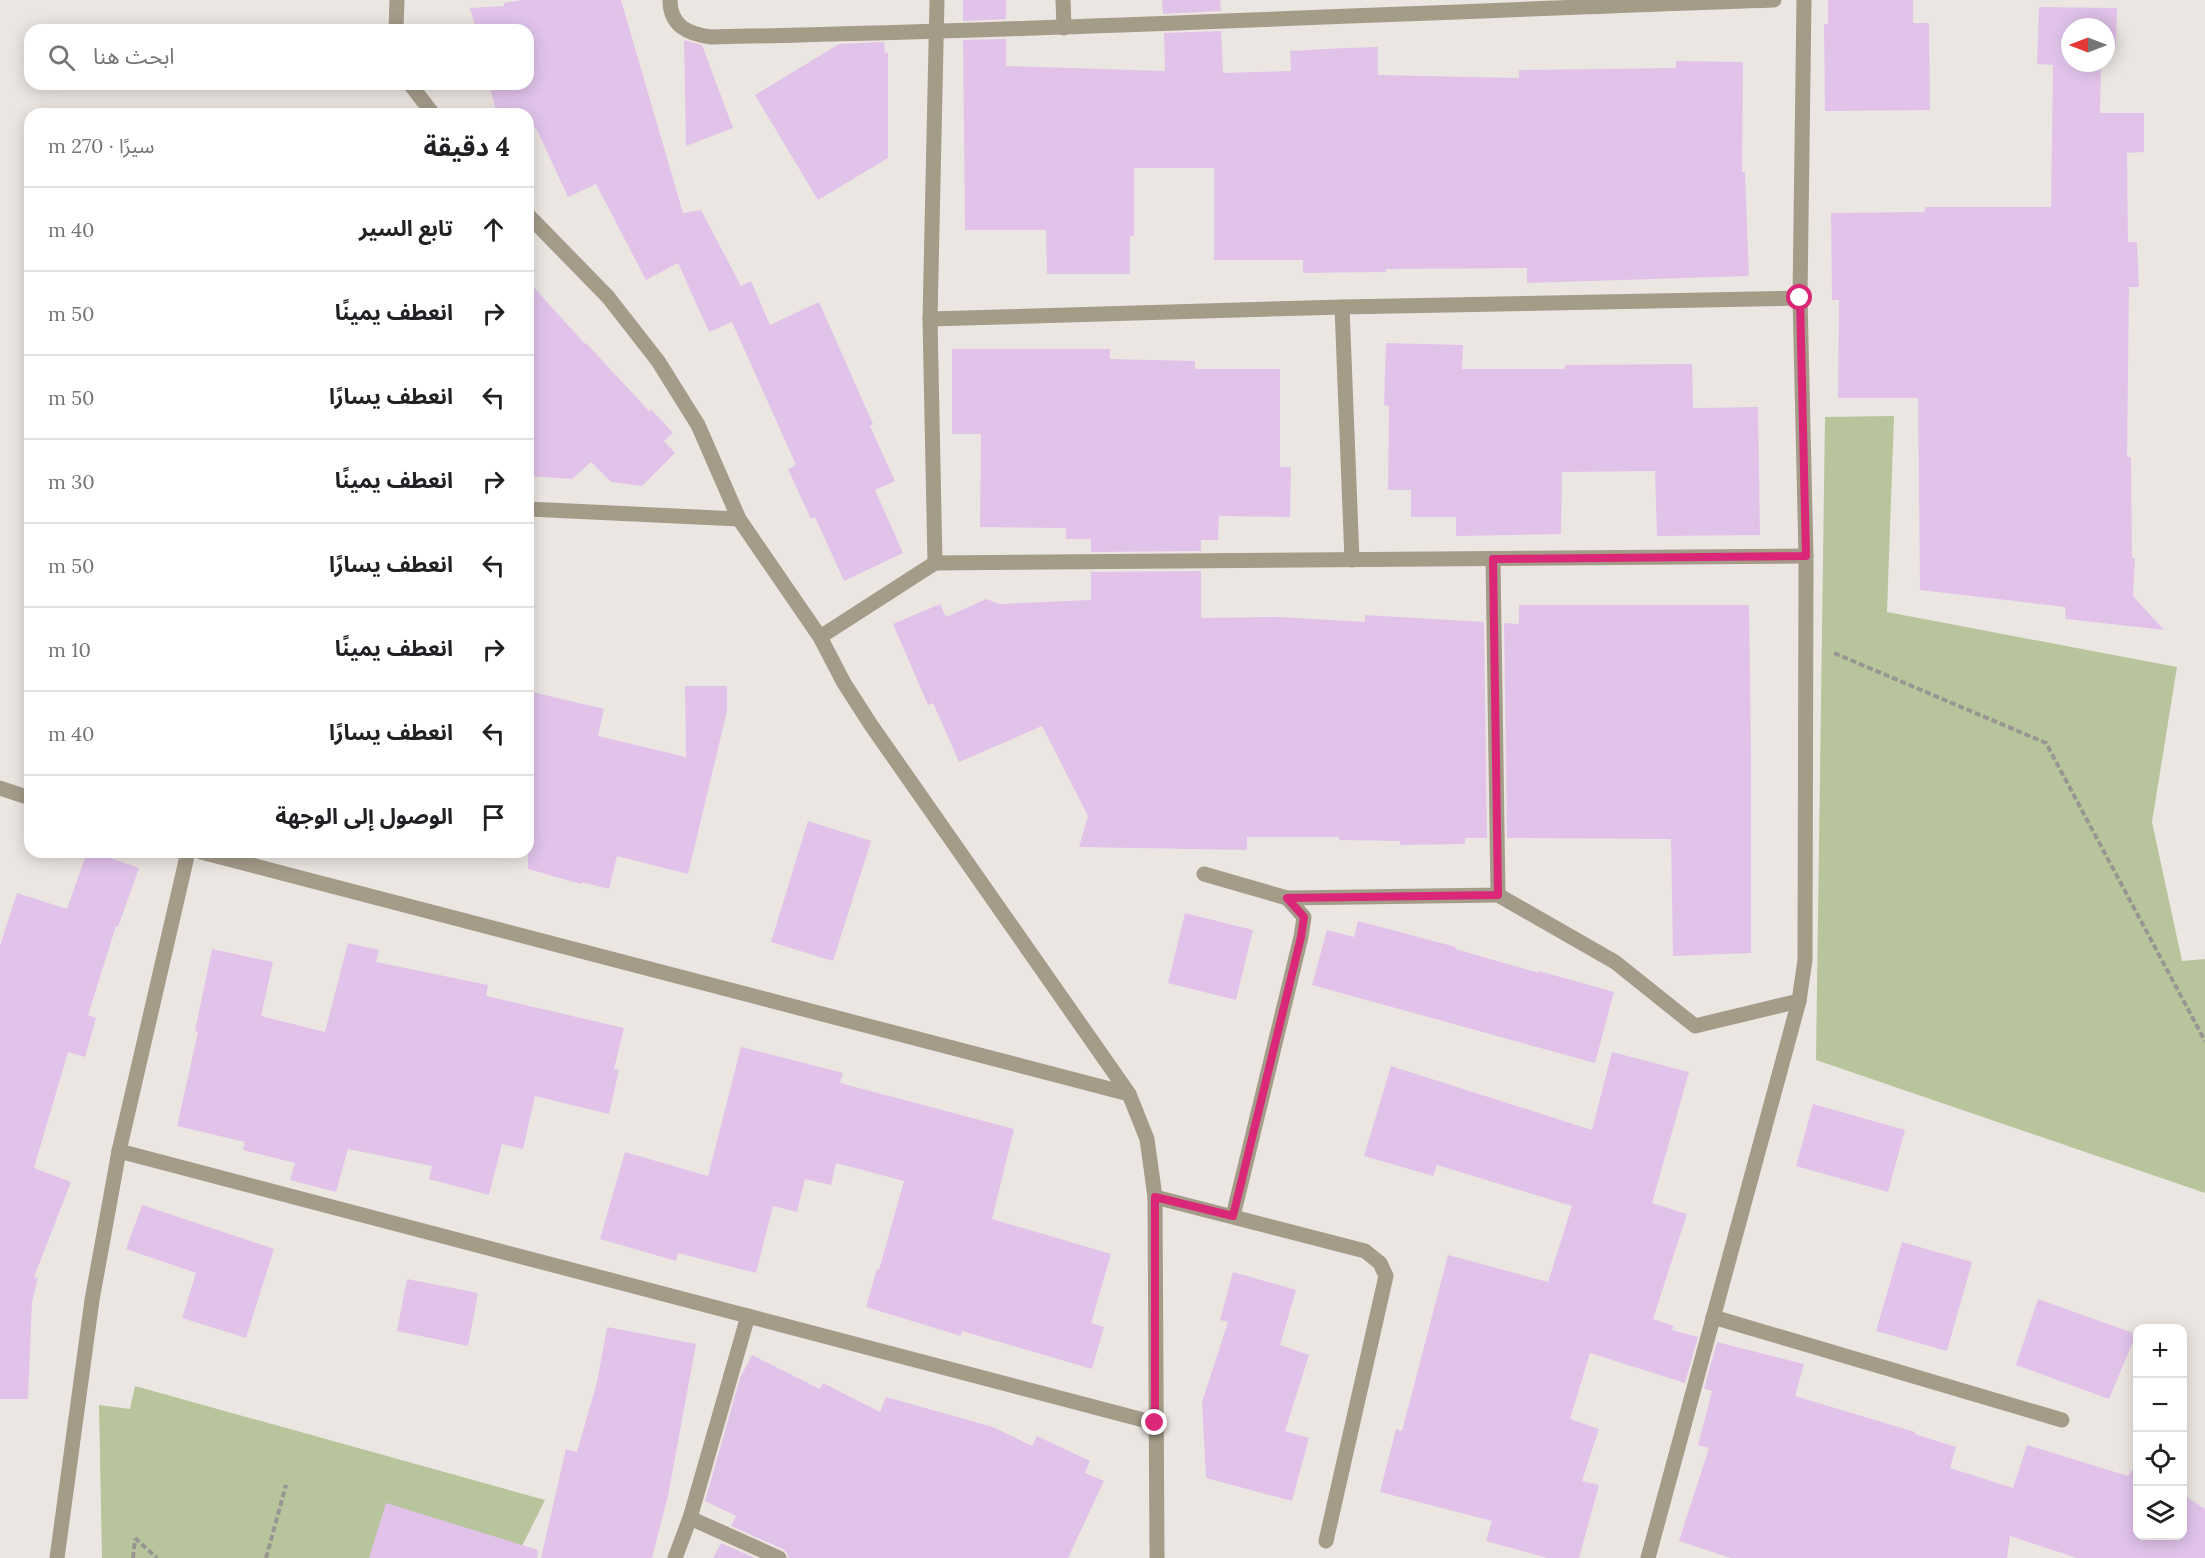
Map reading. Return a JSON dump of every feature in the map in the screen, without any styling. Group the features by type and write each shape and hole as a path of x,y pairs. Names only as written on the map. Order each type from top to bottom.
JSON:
{"street":[{"path":"396,24 397,0"},
{"path":"670,0 670,8 679,26 692,35 711,37 938,33 1445,11 1774,0"},
{"path":"935,563 930,319 937,0"},
{"path":"1063,0 1064,28"},
{"path":"1648,1558 1799,1001 1805,960 1806,556 1800,298 1804,0"},
{"path":"415,90 428,108"},
{"path":"534,221 608,297 658,361 699,425 739,519 820,637 844,683 1129,1094 1147,1138 1155,1197 1157,1558"},
{"path":"930,319 1342,307 1800,298"},
{"path":"1342,307 1352,560"},
{"path":"534,509 739,519"},
{"path":"820,637 935,563 1806,556"},
{"path":"1493,559 1498,895"},
{"path":"0,788 24,796"},
{"path":"57,1558 92,1300 119,1151 187,858"},
{"path":"224,858 1129,1094"},
{"path":"1204,874 1287,898 1498,895 1615,962 1695,1026 1799,1001"},
{"path":"1233,1216 1301,937 1304,917 1287,898"},
{"path":"119,1151 1155,1423"},
{"path":"1155,1197 1365,1251 1380,1263 1386,1276 1326,1541"},
{"path":"675,1558 690,1518 748,1316"},
{"path":"1713,1317 2062,1420"},
{"path":"690,1518 779,1558"}],"path":[{"path":"1806,641 2046,743 2205,1041"},
{"path":"266,1558 286,1485"},
{"path":"133,1558 135,1538 157,1558"}],"green space":[{"path":"1894,416 1887,612 2177,667 2152,822 2182,961 2205,959 2205,1193 1816,1060 1825,417"},
{"path":"135,1386 545,1500 516,1558 102,1558 99,1405 130,1409"}],"building":[{"path":"523,0 621,0 683,213 701,210 741,286 751,281 770,325 819,302 873,424 870,426 895,481 875,490 903,553 844,581 815,517 811,519 788,469 796,465 732,322 709,332 678,263 646,280 596,184 568,197 536,128 534,128 534,108 495,108 491,90 534,90 534,24 474,24 470,8 504,6 504,3"},
{"path":"963,0 1006,0 1006,19 963,21"},
{"path":"1162,0 1220,0 1221,11 1163,14"},
{"path":"1828,0 1913,0 1913,23 1929,23 1930,110 1825,111 1824,24 1828,24"},
{"path":"2039,7 2117,8 2116,46 2115,18 2061,18 2061,72 2101,72 2100,113 2144,113 2144,152 2127,153 2128,242 2137,242 2139,287 2129,287 2127,457 2131,457 2132,558 2135,558 2133,596 2164,630 2066,619 2065,607 1920,590 1918,398 1838,398 1839,300 1832,300 1831,213 1925,212 1925,207 2051,207 2053,65 2037,64"},
{"path":"1221,31 1223,73 1291,71 1290,51 1378,47 1378,75 1519,78 1519,70 1676,68 1676,61 1743,62 1742,172 1745,172 1749,276 1527,283 1527,268 1386,269 1386,272 1303,273 1303,260 1214,260 1214,168 1134,168 1134,236 1130,236 1130,274 1047,274 1046,230 965,230 963,40 1006,39 1006,66 1165,71 1164,33"},
{"path":"684,40 702,45 733,128 686,146"},
{"path":"884,42 885,53 888,53 888,158 818,200 755,95 839,44"},
{"path":"534,288 649,411 651,409 673,433 664,441 675,453 642,486 611,482 591,462 572,479 534,476"},
{"path":"1386,343 1463,345 1462,369 1565,369 1565,365 1692,364 1693,408 1758,407 1760,535 1657,536 1655,471 1562,472 1561,534 1456,536 1456,517 1411,517 1411,490 1388,490 1389,406 1384,405"},
{"path":"952,349 1110,349 1110,359 1195,361 1195,369 1280,369 1280,467 1291,467 1290,517 1219,516 1218,540 1201,540 1201,551 1091,552 1091,539 1066,539 1066,528 980,527 981,434 952,434"},
{"path":"1201,571 1201,618 1279,617 1365,622 1365,615 1484,622 1487,838 1465,838 1465,844 1400,845 1400,841 1339,840 1339,837 1247,837 1247,850 1079,847 1088,816 1042,726 959,762 933,703 928,705 893,624 940,604 946,617 986,599 1000,604 1091,600 1091,572"},
{"path":"1519,605 1749,605 1751,953 1673,956 1671,839 1507,838 1504,623 1519,624"},
{"path":"685,686 727,686 727,711 688,874 617,856 609,889 582,882 581,884 528,869 528,858 534,858 534,692 604,709 598,736 686,757"},
{"path":"808,821 871,841 833,961 771,942"},
{"path":"85,858 110,858 139,868 118,927 116,926 88,1015 96,1018 85,1057 68,1052 34,1168 71,1182 34,1277 38,1278 32,1302 28,1399 0,1399 0,946 17,893 67,909"},
{"path":"1185,913 1253,930 1236,1000 1168,983"},
{"path":"1358,921 1614,992 1595,1063 1312,985 1327,930 1354,937"},
{"path":"348,943 379,950 376,962 488,985 486,996 624,1028 614,1069 619,1070 609,1114 535,1096 523,1149 502,1144 489,1195 429,1179 432,1166 348,1149 336,1192 290,1180 295,1163 243,1150 245,1142 177,1126 198,1032 195,1031 212,949 273,962 261,1016 325,1032"},
{"path":"741,1047 843,1073 840,1083 1014,1129 992,1219 1111,1254 1091,1323 1104,1327 1092,1369 962,1331 961,1336 866,1307 904,1181 836,1163 831,1185 805,1179 797,1212 773,1206 756,1273 678,1253 676,1261 600,1239 625,1152 708,1176"},
{"path":"1612,1052 1689,1072 1652,1203 1687,1214 1653,1319 1674,1326 1672,1330 1698,1337 1685,1383 1590,1353 1570,1419 1599,1429 1582,1481 1599,1485 1579,1558 1547,1558 1486,1541 1492,1521 1380,1492 1396,1429 1402,1431 1448,1255 1548,1282 1572,1206 1437,1165 1433,1176 1364,1156 1391,1066 1592,1130"},
{"path":"1813,1104 1905,1130 1888,1192 1796,1166"},
{"path":"142,1205 274,1249 246,1338 182,1318 196,1273 126,1249"},
{"path":"1902,1242 1972,1262 1947,1351 1876,1331"},
{"path":"1233,1272 1296,1290 1280,1345 1309,1355 1285,1431 1309,1438 1292,1501 1206,1478 1202,1402 1228,1322 1220,1320"},
{"path":"407,1279 478,1293 468,1346 397,1331"},
{"path":"2038,1299 2133,1333 2133,1341 2109,1399 2016,1365"},
{"path":"607,1327 696,1344 668,1496 652,1558 541,1558 566,1449 577,1452 597,1382"},
{"path":"1717,1342 1804,1364 1795,1396 1915,1432 1915,1434 1956,1447 1950,1468 2013,1488 2027,1445 2128,1476 2133,1469 2133,1540 2187,1540 2187,1497 2205,1509 2205,1558 2077,1558 2010,1536 2007,1558 1731,1558 1679,1541 1709,1448 1698,1445 1712,1391 1704,1389"},
{"path":"752,1355 820,1389 823,1383 880,1412 886,1397 993,1427 1032,1446 1037,1436 1090,1461 1085,1473 1104,1481 1068,1558 789,1558 783,1549 731,1526 736,1516 705,1501 740,1378"},
{"path":"386,1503 538,1550 537,1558 369,1558"},
{"path":"721,1543 755,1558 713,1558"}],"route":[{"path":"1155,1423 1155,1197 1233,1216 1301,937 1304,917 1287,898 1498,895 1493,559 1806,556 1800,298"}]}
